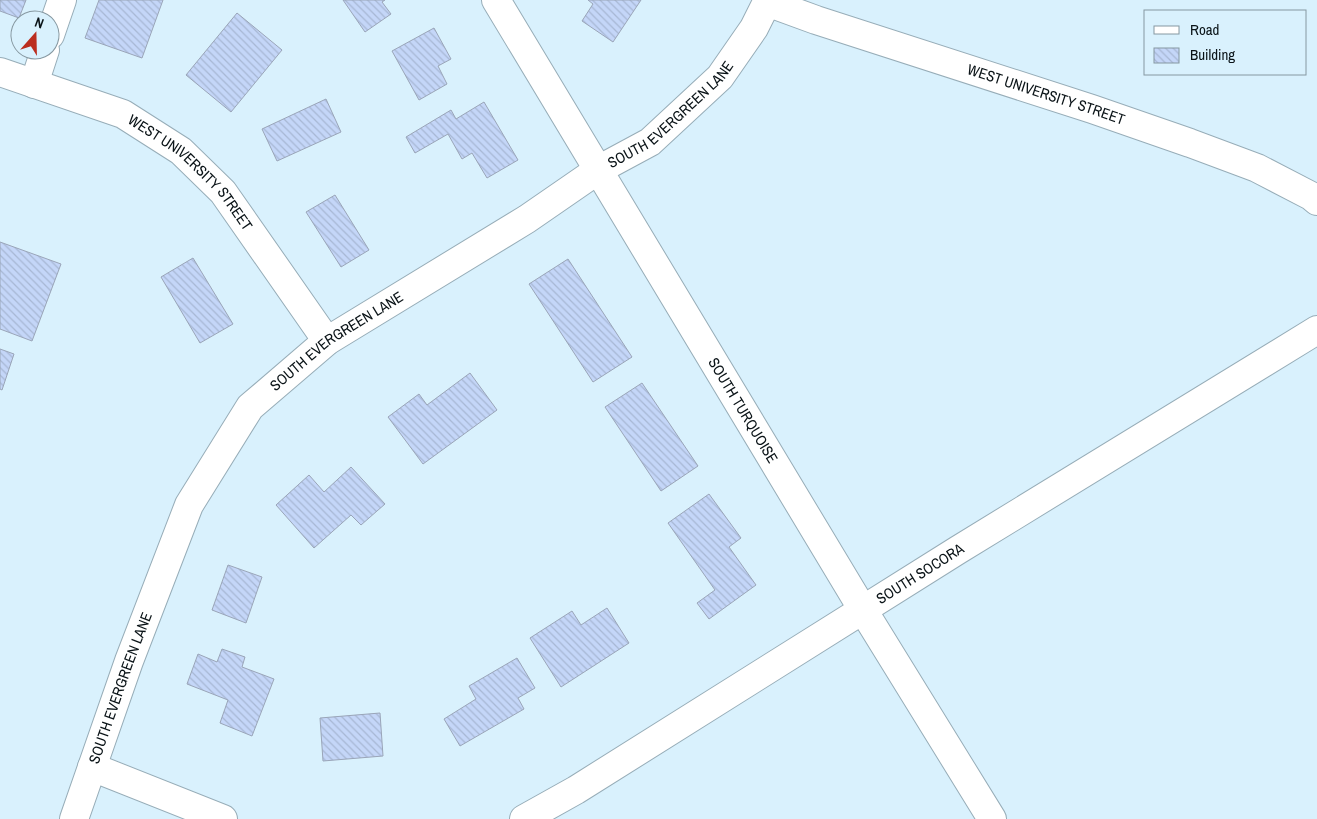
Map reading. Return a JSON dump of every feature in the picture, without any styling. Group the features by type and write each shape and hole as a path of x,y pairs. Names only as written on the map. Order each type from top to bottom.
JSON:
{"street":[{"name":"SOUTH TURQUOISE","path":"496,0 863,610 992,819"},
{"name":"SOUTH EVERGREEN LANE","path":"74,819 129,661 189,505 250,407 326,341 527,219 598,170 650,142 720,77 754,28 768,1"},
{"name":"WEST UNIVERSITY STREET","path":"768,1 816,20 1190,143 1257,168 1317,201"},
{"path":"34,84 42,60"},
{"name":"WEST UNIVERSITY STREET","path":"0,72 123,114 182,151 223,192 326,341"},
{"name":"SOUTH SOCORA","path":"524,819 576,790 863,610 1317,330"},
{"path":"92,767 223,819"}],"building":[{"path":"0,0 26,0 22,10 10,10 10,15 0,11"},
{"path":"99,0 163,0 142,58 85,38"},
{"path":"343,0 385,0 382,2 391,14 365,32"},
{"path":"588,0 641,0 613,42 582,21 593,4"},
{"path":"237,13 282,50 231,112 186,75"},
{"path":"434,28 451,59 438,66 447,84 419,100 392,51"},
{"path":"326,99 341,132 277,161 262,129"},
{"path":"484,102 518,160 487,178 472,153 462,159 448,134 415,153 406,137 451,110 456,119"},
{"path":"335,195 369,250 341,267 306,212"},
{"path":"0,242 61,264 32,341 0,329"},
{"path":"193,258 233,324 200,343 161,277"},
{"path":"568,259 632,357 593,382 529,284"},
{"path":"0,349 14,354 2,390 0,389"},
{"path":"470,373 497,410 423,464 388,417 419,394 427,405"},
{"path":"642,383 698,466 661,491 605,407"},
{"path":"351,467 385,504 361,525 351,515 314,548 276,505 309,475 324,492"},
{"path":"709,494 741,538 729,547 756,585 709,619 697,603 715,590 668,523"},
{"path":"228,565 262,577 246,623 212,610"},
{"path":"607,608 629,643 561,687 530,638 572,611 581,625"},
{"path":"222,649 245,657 242,667 274,679 252,736 220,723 228,700 187,684 198,654 217,662"},
{"path":"517,658 535,688 518,698 524,709 460,746 444,719 476,699 469,686"},
{"path":"380,713 383,756 323,761 320,718"}]}
